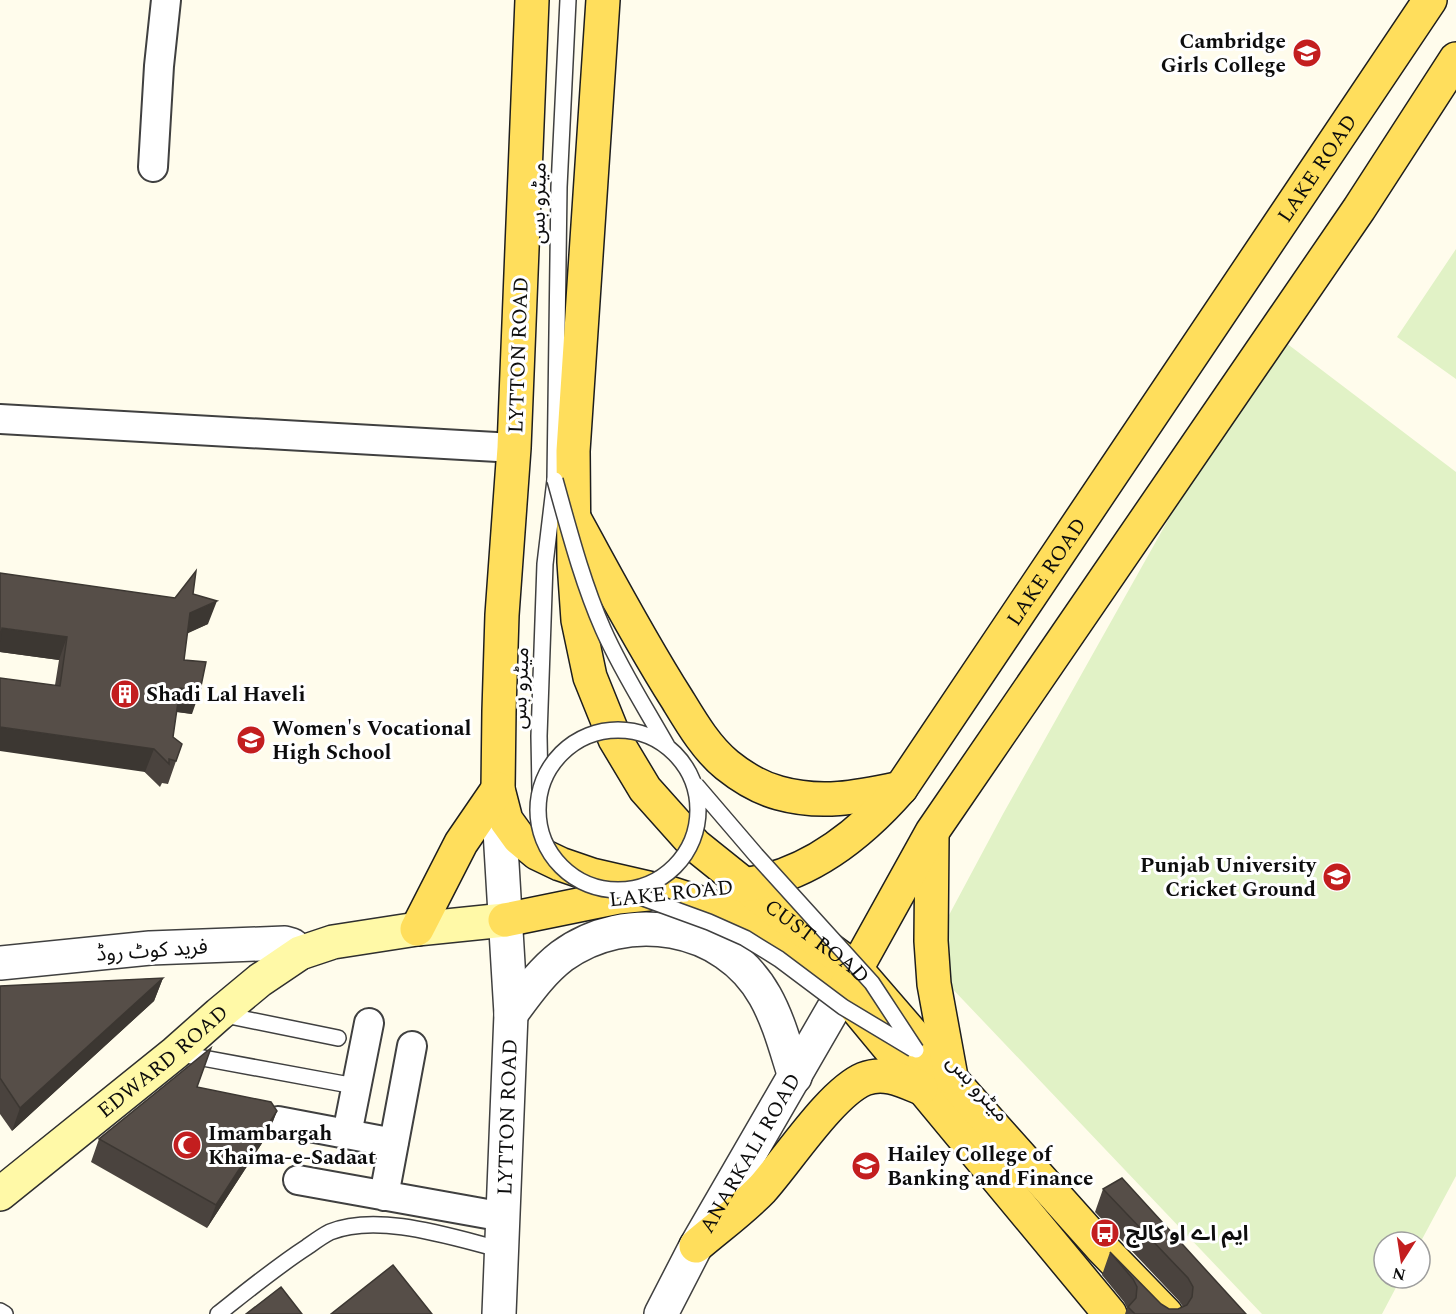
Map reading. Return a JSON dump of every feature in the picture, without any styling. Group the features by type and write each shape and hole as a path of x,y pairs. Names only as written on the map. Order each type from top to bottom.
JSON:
{"main road":[{"name":"LYTTON ROAD","path":"499,711 502,615 514,448 532,0"},
{"name":"CUST ROAD","path":"603,0 573,451 573,562 578,620 590,677 615,739 645,789 695,845 745,885 849,980 936,1083 1110,1314"},
{"name":"LAKE ROAD","path":"505,920 618,897 745,885 784,875 818,860 850,839 879,813 901,788 1430,0"},
{"path":"849,980 932,832 1359,209 1456,59"},
{"path":"573,516 652,660 700,735 726,764 755,783 778,793 818,800 852,799 901,788"},
{"name":"CUST ROAD","path":"499,711 498,789 506,820 519,838 537,853 592,875 666,892 724,911 757,927 804,958 849,980"},
{"path":"417,929 461,843 498,789"},
{"path":"696,1246 759,1192 848,1088 865,1079 879,1076 936,1083 942,1034 933,974 931,941 932,832"},
{"name":"EDWARD ROAD","path":"0,1194 175,1053 260,980 300,953 333,942 417,929 505,920"},
{"name":"CUST ROAD","path":"936,1083 1166,1314"}],"street":[{"path":"153,166 159,66 166,0"},
{"path":"0,419 514,448"},
{"name":"LYTTON ROAD","path":"498,789 511,1014 499,1314"},
{"path":"511,1014 543,973 563,956 592,940 621,931 648,928 676,931 706,941 726,953 747,971 765,994 779,1026 795,1077"},
{"name":"فرید کوٹ روڈ","path":"0,963 150,948 285,943 292,945 300,953"},
{"name":"ANARKALI ROAD","path":"662,1314 696,1246 849,980"},
{"path":"347,1134 369,1023"},
{"path":"384,1196 412,1046"},
{"path":"278,1121 394,1143"},
{"path":"298,1180 504,1217"}],"lane":[{"name":"میٹرو بس","path":"568,0 559,187 555,480 545,564 539,736 540,790 537,815 543,840 556,862 575,878 598,889 624,891 709,922 745,938 779,959 843,1007 916,1050"},
{"name":"میٹرو بس","path":"555,480 574,549 602,628 624,672 667,746"},
{"name":"میٹرو بس","path":"540,790 550,766 568,747 592,734 617,730 644,734 667,746 679,756 694,783 700,807 697,832 686,855 669,873 648,885 624,891"},
{"name":"میٹرو بس","path":"694,783 872,983 916,1050 1154,1314"},
{"path":"219,1014 338,1038"},
{"path":"175,1053 344,1084"},
{"path":"218,1314 281,1264 330,1233 346,1228 367,1225 394,1226 436,1233 503,1250"},
{"path":"0,1311 5,1314"}],"green space":[{"path":"1456,249 1456,379 1397,337"},
{"path":"1273,333 1456,472 1456,1176 1427,1230 1372,1230 1372,1290 1395,1290 1382,1314 1262,1314 925,960 1003,814"}],"building":[{"name":"Shadi Lal Haveli","path":"196,571 193,594 217,601 190,613 184,660 206,662 200,691 180,688 173,737 182,744 176,761 169,759 169,764 154,749 0,727 0,678 60,686 67,637 2,628 0,642 0,573 175,598"},
{"path":"163,978 20,1108 0,1078 0,986"},
{"name":"Imambargah Khaima-e-Sadaat","path":"211,1048 197,1087 271,1102 277,1111 216,1205 99,1139"},
{"path":"1122,1178 1246,1314 1135,1314 1128,1307 1136,1298 1137,1287 1110,1252 1161,1304 1169,1309 1178,1309 1187,1305 1192,1297 1193,1287 1188,1278 1103,1189"},
{"path":"393,1265 432,1314 331,1314"},
{"path":"281,1287 302,1314 246,1314"}],"place":[{"name":"Cambridge Girls College","path":"1307,53"},
{"name":"Shadi Lal Haveli","path":"125,694"},
{"name":"Women's Vocational High School","path":"251,740"},
{"name":"Punjab University Cricket Ground","path":"1337,877"},
{"name":"Imambargah Khaima-e-Sadaat","path":"187,1145"},
{"name":"Hailey College of Banking and Finance","path":"866,1166"},
{"name":"ایم اے او کالج","path":"1105,1233"}]}
